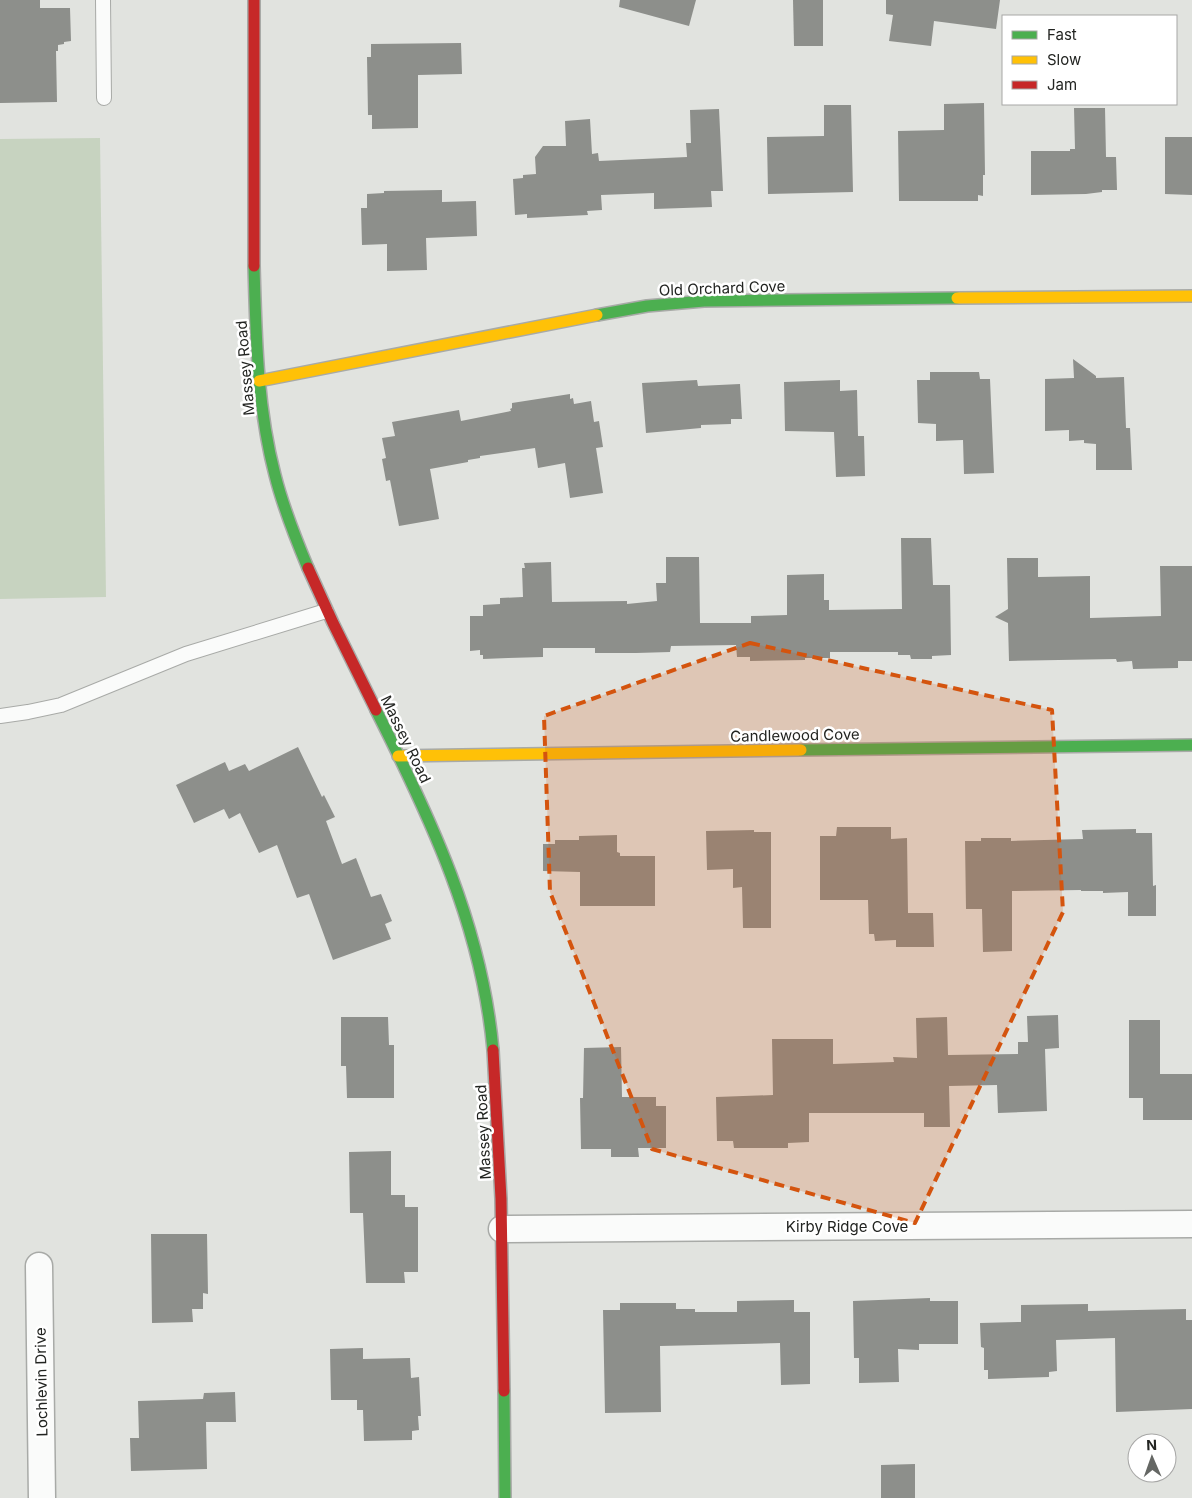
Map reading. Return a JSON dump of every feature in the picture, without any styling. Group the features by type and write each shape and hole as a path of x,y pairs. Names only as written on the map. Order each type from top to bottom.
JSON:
{"street":[{"name":"Massey Road","path":"254,0 255,299 263,414 270,452 283,504 303,559 326,611 442,847 480,964 490,1023 496,1084 502,1229 505,1498"},
{"name":"Old Orchard Cove","path":"260,381 578,318 648,306 704,301 1192,296"},
{"name":"Candlewood Cove","path":"398,756 1192,745"},
{"name":"Kirby Ridge Cove","path":"502,1229 1192,1224"},
{"name":"Lochlevin Drive","path":"39,1266 42,1498"}],"lane":[{"path":"103,0 104,98"},
{"path":"0,716 61,704 186,654 326,611"}],"highlighted area":[{"path":"750,643 1052,710 1063,912 915,1223 652,1149 550,892 544,716"}],"green space":[{"path":"100,138 106,597 0,599 0,139"}],"building":[{"path":"0,0 40,0 40,8 70,8 71,41 58,45 58,51 56,51 57,102 0,103"},
{"path":"620,0 696,0 689,26 619,7"},
{"path":"793,0 823,0 823,46 794,46"},
{"path":"886,0 1000,0 996,29 934,21 931,46 889,41 893,15 886,14"},
{"path":"461,43 462,74 418,75 418,128 372,129 372,115 368,115 367,57 371,57 371,44"},
{"path":"984,103 985,175 983,175 983,196 978,195 978,201 899,201 898,131 944,130 944,104"},
{"path":"824,105 851,105 853,192 768,194 767,137 824,136"},
{"path":"1074,108 1105,108 1106,157 1116,157 1117,190 1102,190 1102,192 1086,194 1031,195 1031,151 1070,151 1070,149 1075,149"},
{"path":"719,109 723,191 711,191 712,207 654,209 654,193 601,195 602,210 587,211 588,215 527,218 527,214 515,215 513,179 523,178 523,175 536,174 535,157 543,146 566,146 565,121 590,119 592,154 598,153 599,161 687,157 686,143 691,143 690,110"},
{"path":"1165,137 1192,137 1192,195 1165,194"},
{"path":"442,190 442,202 476,201 477,236 426,238 427,270 387,271 387,244 362,245 361,208 367,208 367,194 384,193 384,191"},
{"path":"1073,359 1096,376 1096,378 1124,377 1126,428 1130,428 1132,470 1096,470 1096,444 1084,443 1084,440 1069,441 1069,430 1045,431 1045,379 1074,378"},
{"path":"930,372 979,372 980,379 990,379 994,473 964,474 963,440 936,441 936,424 918,423 917,380 930,380"},
{"path":"697,380 698,386 740,384 742,419 731,419 731,424 701,425 701,428 646,433 642,383"},
{"path":"840,380 840,391 857,390 858,436 864,436 865,476 836,477 834,432 785,431 784,382"},
{"path":"570,394 570,399 573,398 574,404 591,401 594,422 599,421 603,447 596,448 603,493 570,498 565,463 538,468 535,448 480,456 480,458 468,460 468,462 430,469 439,519 399,526 390,480 386,481 382,459 386,458 382,438 395,436 392,422 459,410 461,421 511,411 512,403"},
{"path":"901,538 931,538 933,585 950,585 951,655 932,656 932,659 911,659 910,655 898,655 898,652 830,652 830,658 750,661 750,657 737,657 736,645 671,646 670,652 636,653 595,653 595,648 543,648 543,657 483,659 483,655 480,655 480,650 470,651 470,616 483,616 483,605 500,604 500,598 523,597 522,568 525,568 524,563 551,562 552,602 627,601 627,604 657,601 656,583 666,583 666,557 699,557 700,623 751,623 751,616 787,615 787,575 824,574 824,600 829,600 829,610 902,609"},
{"path":"1007,558 1038,558 1038,577 1090,576 1090,618 1161,616 1160,566 1192,566 1192,661 1178,661 1178,668 1133,669 1132,661 1117,662 1116,659 1009,661 1008,623 995,617 1008,609"},
{"path":"298,747 322,797 324,795 335,817 326,821 342,864 356,858 371,897 381,894 392,921 385,924 391,939 333,960 309,894 297,898 277,845 259,853 240,813 229,819 224,809 194,823 176,785 225,762 229,771 245,764 249,771"},
{"path":"837,827 891,827 891,839 907,838 908,913 933,913 934,947 896,947 896,940 875,941 874,934 869,934 868,900 820,900 820,836 836,836"},
{"path":"1136,829 1136,833 1152,833 1153,886 1156,885 1156,916 1128,916 1128,892 1103,893 1103,891 1081,890 1012,891 1012,951 983,952 982,909 966,909 965,841 981,841 981,838 1011,838 1011,841 1083,839 1082,830"},
{"path":"754,830 754,832 771,832 771,928 743,928 742,887 733,888 733,869 707,870 706,831"},
{"path":"617,835 617,852 620,853 620,856 655,856 655,906 580,906 580,872 543,871 543,844 555,844 555,840 579,840 579,836"},
{"path":"1058,1015 1059,1048 1045,1049 1047,1111 998,1113 997,1085 949,1086 950,1127 924,1127 924,1113 809,1113 809,1142 788,1143 788,1148 734,1148 733,1141 717,1141 716,1097 773,1095 772,1039 833,1039 833,1064 894,1062 893,1057 917,1058 916,1018 947,1017 948,1055 1018,1054 1018,1042 1028,1042 1027,1016"},
{"path":"341,1017 388,1017 389,1045 394,1045 394,1098 347,1098 346,1066 341,1066"},
{"path":"1129,1020 1160,1020 1160,1074 1192,1074 1192,1120 1143,1120 1143,1098 1129,1098"},
{"path":"621,1047 622,1097 656,1097 656,1106 666,1106 666,1148 638,1148 639,1157 611,1157 611,1149 581,1149 580,1098 583,1098 584,1048"},
{"path":"391,1151 391,1195 405,1195 405,1207 418,1207 418,1272 404,1272 405,1283 366,1283 363,1213 350,1213 349,1152"},
{"path":"151,1234 207,1234 208,1294 203,1293 203,1309 192,1309 193,1322 152,1323"},
{"path":"930,1298 930,1301 958,1301 958,1344 919,1344 919,1350 898,1349 899,1382 859,1383 859,1358 854,1358 853,1301"},
{"path":"794,1300 794,1312 810,1312 810,1384 781,1385 780,1343 660,1346 661,1412 605,1413 603,1310 620,1310 620,1303 676,1303 676,1309 695,1309 695,1312 737,1312 737,1301"},
{"path":"1088,1304 1088,1311 1186,1309 1186,1320 1192,1320 1192,1409 1116,1412 1115,1338 1056,1340 1057,1371 1049,1372 1049,1377 988,1379 988,1370 984,1370 984,1348 981,1347 980,1323 1021,1322 1021,1305"},
{"path":"363,1348 363,1359 410,1358 411,1378 419,1377 421,1416 418,1416 419,1430 412,1431 412,1440 364,1441 363,1410 357,1410 357,1400 331,1400 330,1349"},
{"path":"235,1392 236,1422 206,1422 207,1469 131,1471 130,1438 139,1438 138,1401 203,1399 204,1393"},
{"path":"915,1464 915,1498 881,1498 881,1465"}],"traffic: fast":[{"path":"254,266 258,371 264,424 278,487 308,568"},
{"path":"597,315 647,306 704,301 957,298"},
{"path":"376,710 434,833 466,917 478,960 493,1050"},
{"path":"801,750 1192,745"},
{"path":"504,1391 505,1498"}],"traffic: slow":[{"path":"957,298 1192,296"},
{"path":"259,381 597,315"},
{"path":"398,756 801,750"}],"traffic: jam":[{"path":"254,0 254,266"},
{"path":"308,568 376,710"},
{"path":"493,1050 501,1199 504,1391"}]}
